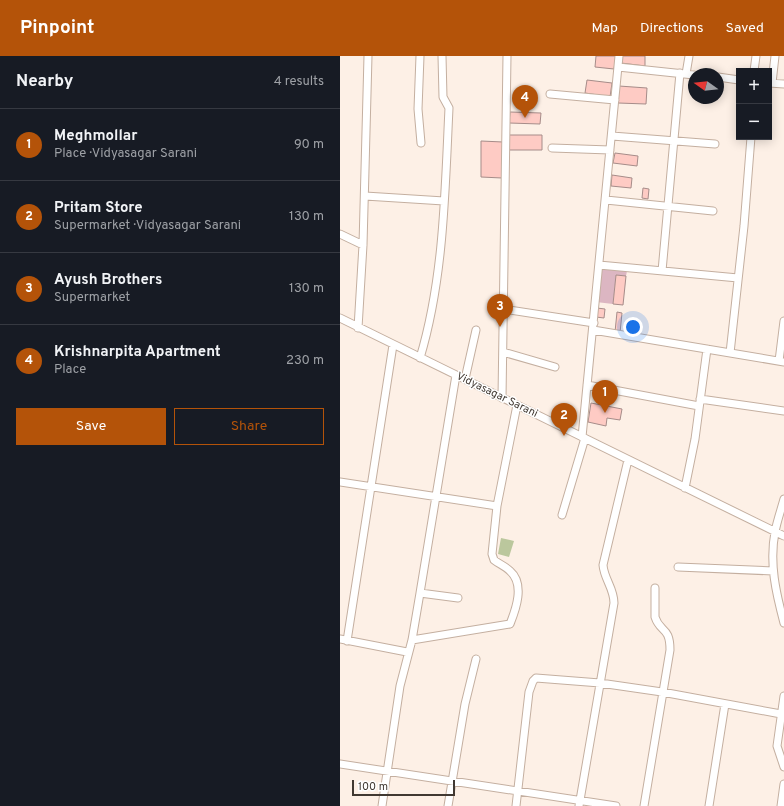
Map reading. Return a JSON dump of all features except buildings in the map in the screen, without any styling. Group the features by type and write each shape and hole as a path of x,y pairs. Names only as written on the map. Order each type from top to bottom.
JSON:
{"street":[{"path":"358,328 365,196 368,56"},
{"path":"420,56 418,109 421,143"},
{"path":"420,358 429,326 436,285 444,201 449,108 443,97 442,56"},
{"path":"502,398 507,56"},
{"path":"562,515 583,438 619,56"},
{"path":"662,271 674,141 683,73 689,56"},
{"path":"754,68 756,56"},
{"path":"772,72 775,56"},
{"path":"618,67 688,74"},
{"path":"724,78 736,80"},
{"path":"772,83 784,84"},
{"path":"550,94 615,100"},
{"path":"612,136 715,144"},
{"path":"730,353 744,226 751,140"},
{"path":"552,148 610,150"},
{"path":"365,196 444,201"},
{"path":"606,200 713,211"},
{"path":"340,234 363,245"},
{"path":"599,265 738,278"},
{"path":"504,309 708,349 781,361 784,321"},
{"name":"Vidyasagar Sarani","path":"340,318 784,536"},
{"path":"465,379 476,330"},
{"path":"394,345 371,487 342,641 407,652"},
{"path":"685,488 708,349"},
{"path":"503,352 555,367"},
{"path":"382,806 400,686 407,652 412,640 437,497 456,375"},
{"path":"587,385 700,402 784,411"},
{"path":"412,640 510,624 516,603 518,584 510,571 496,562 493,558 497,506 517,405"},
{"path":"580,803 614,596 613,590 604,573 603,565 628,460"},
{"path":"340,482 497,506"},
{"path":"784,499 775,532 773,572 784,623"},
{"path":"678,567 773,572"},
{"path":"644,806 670,650 670,641 666,631 657,622 655,617 655,588"},
{"path":"420,593 458,598"},
{"path":"448,806 476,659"},
{"path":"516,806 529,692 532,681 541,677 600,683 662,692 781,714"},
{"path":"784,696 777,746 784,767"},
{"path":"709,806 726,704"},
{"path":"340,764 518,791 580,803 616,806"},
{"path":"781,806 784,784"}],"shaded area":[{"path":"602,268 627,271 626,276 616,275 613,304 596,302 599,271"},
{"path":"501,538 514,541 509,557 498,554"}],"place":[{"name":"Krishnarpita Apartment","path":"525,118"},
{"name":"Ayush Brothers","path":"500,327"},
{"name":"Meghmollar","path":"605,413"},
{"name":"Pritam Store","path":"564,436"}]}
